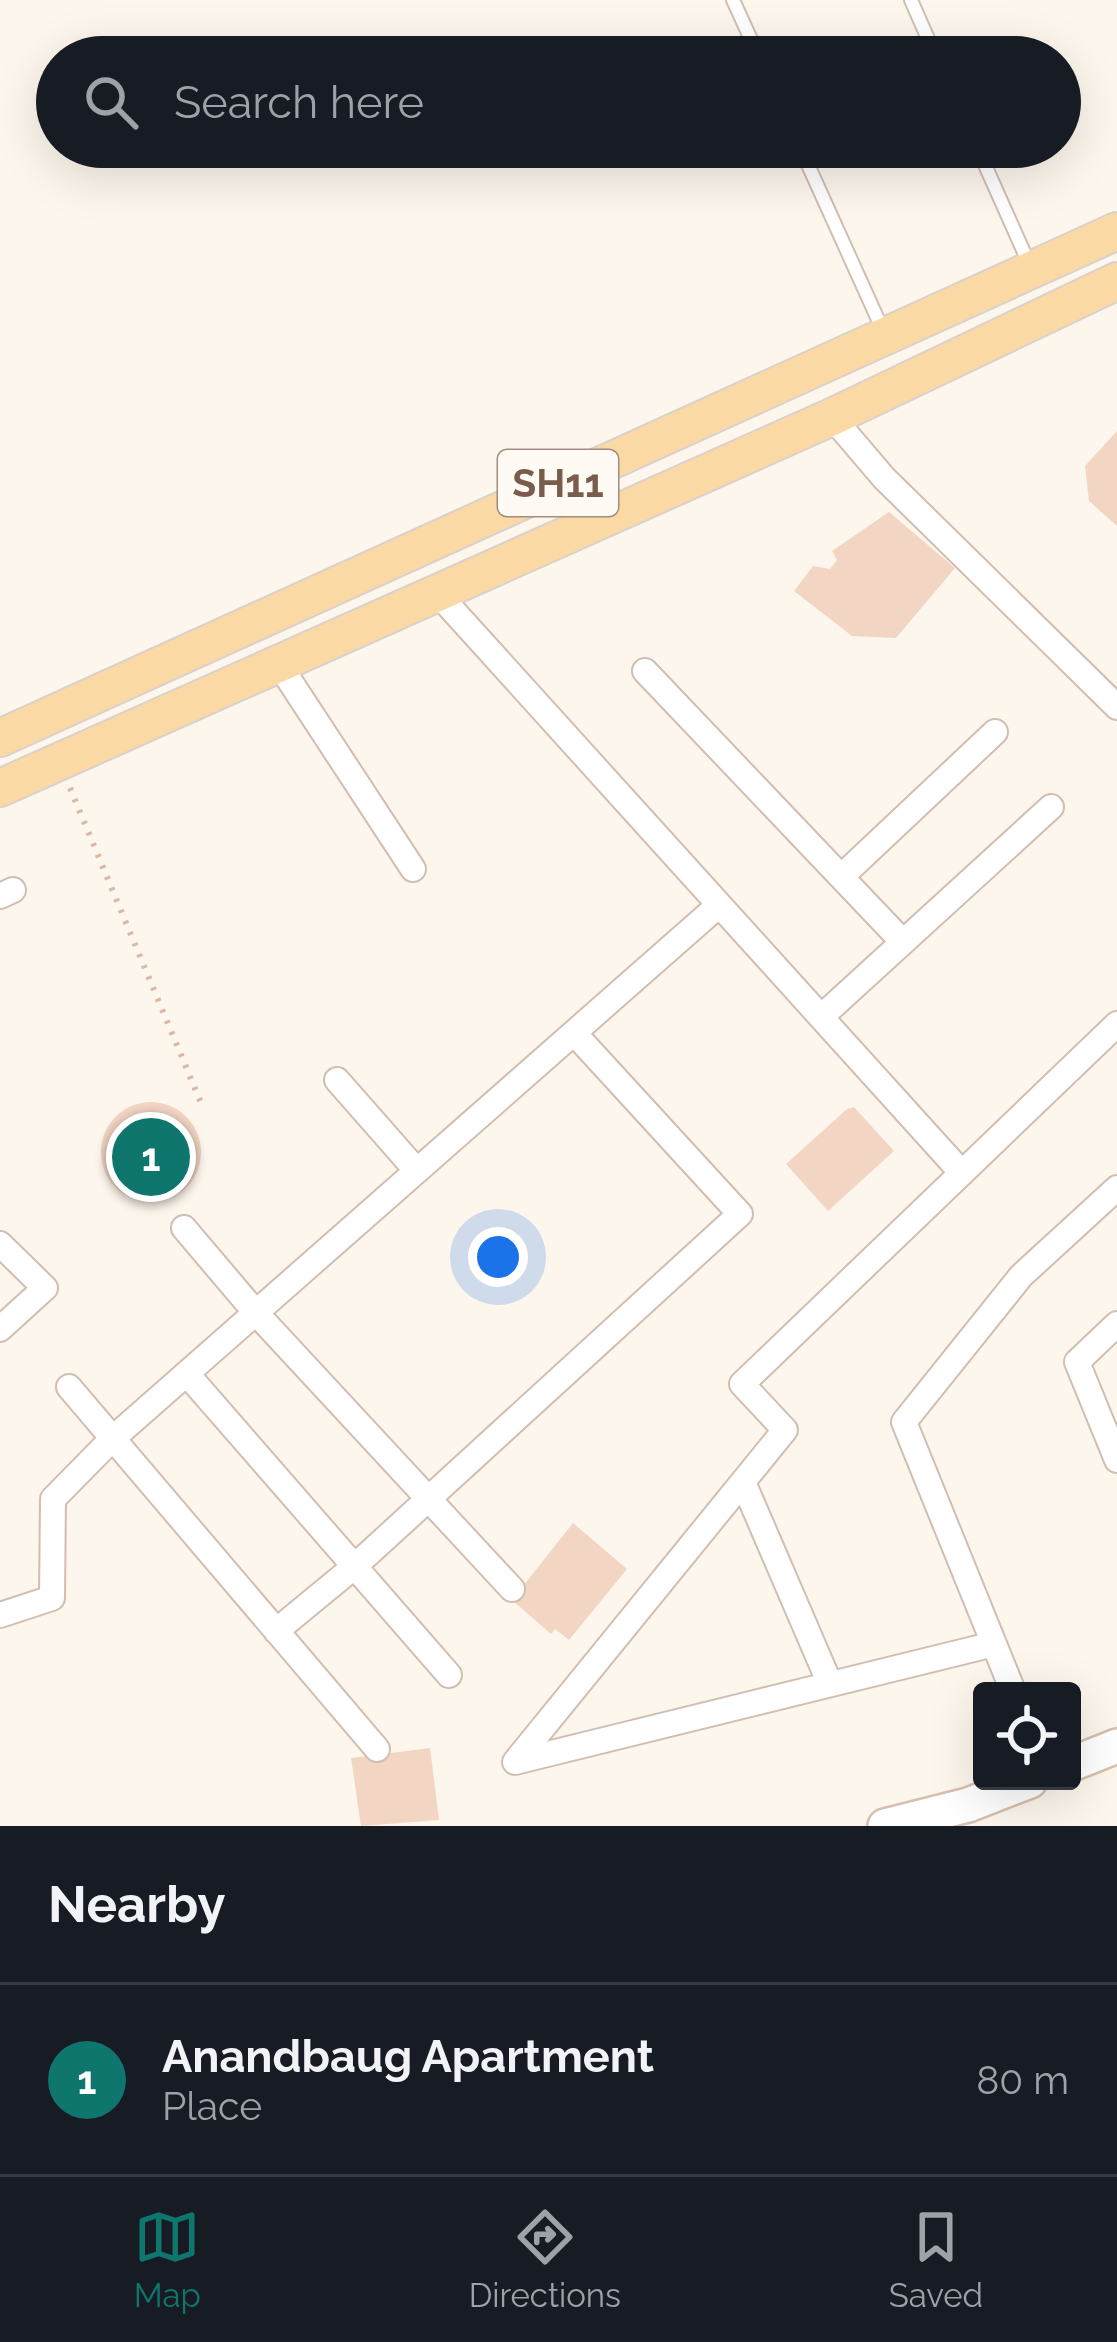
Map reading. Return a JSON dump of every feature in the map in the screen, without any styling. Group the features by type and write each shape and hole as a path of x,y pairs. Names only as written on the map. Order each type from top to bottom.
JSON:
{"main road":[{"name":"SH11","path":"0,738 1117,231"},
{"name":"SH11","path":"0,788 832,417 1117,281"}],"street":[{"path":"832,417 884,478 1117,706"},
{"path":"439,595 962,1173"},
{"path":"280,666 413,869"},
{"path":"646,671 903,942"},
{"path":"841,877 995,732"},
{"path":"821,1017 1051,807"},
{"path":"0,1616 52,1598 53,1498 111,1440 719,905"},
{"path":"994,1644 515,1762 785,1430 742,1384 1117,1024"},
{"path":"276,1631 355,1566 740,1214 574,1033"},
{"path":"337,1080 417,1172"},
{"path":"1009,1682 904,1422 1021,1276 1117,1188"},
{"path":"184,1228 512,1589"},
{"path":"0,1244 45,1288 0,1329"},
{"path":"1117,1324 1077,1362 1117,1460"},
{"path":"187,1374 449,1675"},
{"path":"69,1387 377,1749"},
{"path":"743,1482 830,1684"},
{"path":"1081,1760 1117,1746"},
{"path":"885,1826 1007,1790"}],"lane":[{"path":"733,0 749,36"},
{"path":"911,0 927,36"},
{"path":"810,168 886,336"},
{"path":"986,168 1032,270"}],"path":[{"path":"60,762 201,1103"}],"building":[{"path":"1117,431 1117,526 1089,501 1085,466"},
{"path":"889,512 955,568 896,638 852,636 794,591 813,566 830,569 837,560 832,551"},
{"path":"151,1102 170,1106 186,1117 197,1133 201,1152 197,1171 186,1187 170,1198 151,1202 132,1198 116,1187 105,1171 101,1152 105,1133 116,1117 132,1106"},
{"path":"854,1107 894,1151 828,1211 786,1164"},
{"path":"573,1523 627,1569 569,1640 555,1629 551,1634 512,1600"},
{"path":"430,1748 439,1820 361,1826 351,1758"}],"place":[{"name":"Anandbaug Apartment","path":"151,1157"}]}
